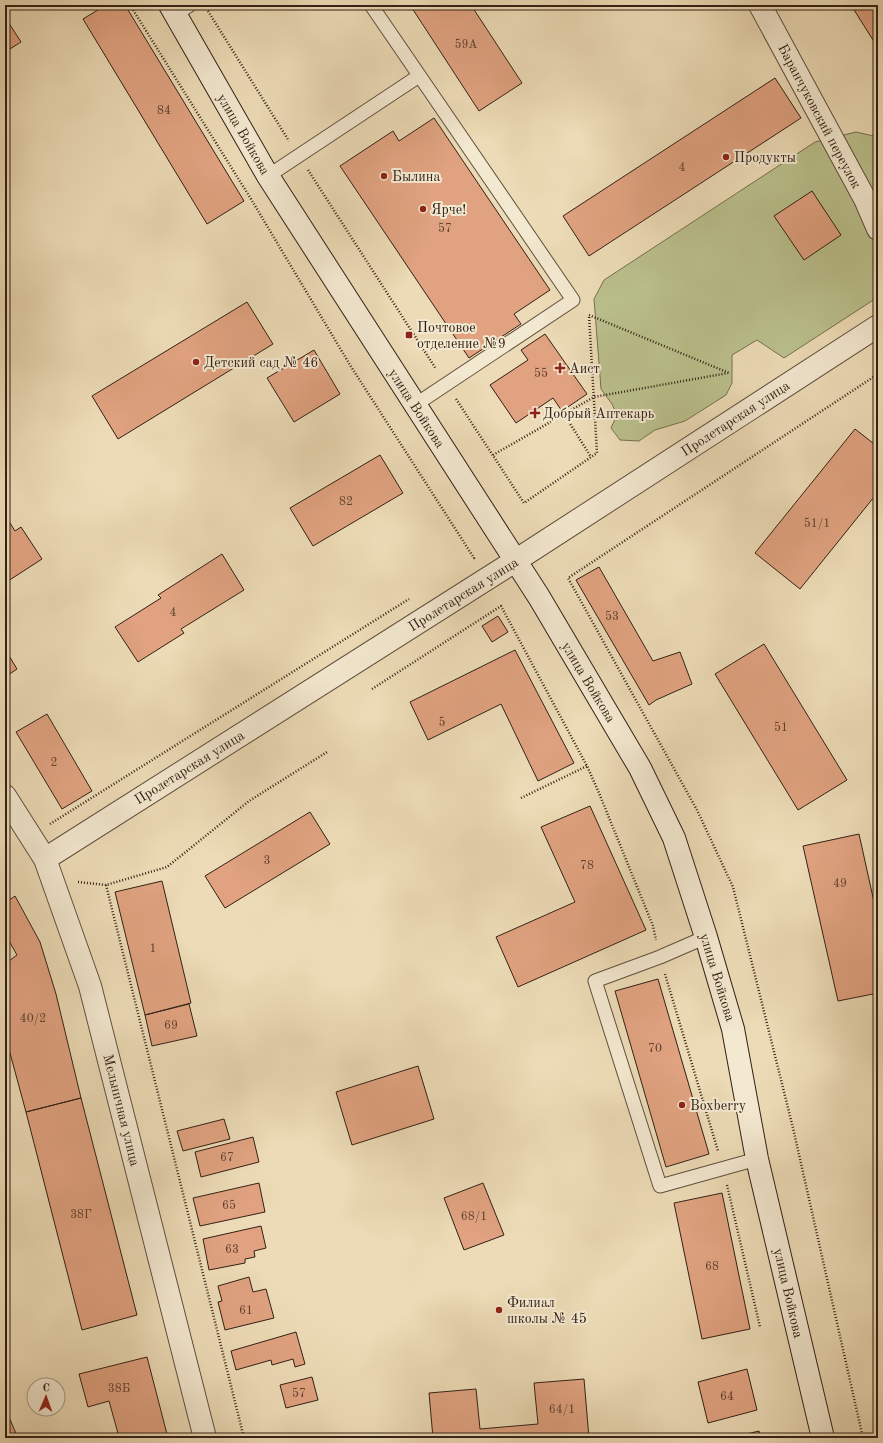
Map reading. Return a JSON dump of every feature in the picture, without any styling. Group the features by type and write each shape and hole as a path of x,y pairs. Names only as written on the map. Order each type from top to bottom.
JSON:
{"street":[{"name":"Баранчуковский переулок","path":"760,5 865,199 878,229"},
{"name":"улица Войкова","path":"178,8 268,176 539,597 640,768 674,838 706,937 733,1028 757,1159 823,1438"},
{"name":"Пролетарская улица","path":"45,859 515,561 878,326"},
{"name":"Мельничная улица","path":"5,796 45,859 90,986 205,1438"}],"lane":[{"path":"371,5 573,300 414,405"},
{"path":"268,176 419,76"},
{"path":"706,937 660,957 595,981 660,1186 757,1159"}],"path":[{"path":"130,5 350,365 474,558 467,562"},
{"path":"204,5 334,212 524,503 597,453 594,397 589,314 729,373 594,397 493,455"},
{"path":"568,578 878,374"},
{"path":"564,414 591,457"},
{"path":"31,836 413,596"},
{"path":"372,689 501,606"},
{"path":"53,880 106,885 167,867 249,801 327,752"},
{"path":"521,798 586,766"},
{"path":"106,885 244,1438"}],"green space":[{"path":"856,132 878,137 878,297 784,358 757,340 732,355 732,383 726,395 685,421 655,430 639,441 620,440 611,428 617,415 612,404 601,389 594,299 604,280 815,142"}],"building":[{"path":"106,5 125,5 244,201 207,224 83,19"},
{"path":"410,5 471,5 522,83 479,111"},
{"path":"851,5 878,5 878,48"},
{"path":"5,17 21,42 5,52"},
{"path":"775,78 801,118 589,256 563,216"},
{"path":"434,118 550,290 514,314 521,324 469,358 340,166 393,131 399,141"},
{"path":"812,191 841,235 804,260 774,216"},
{"path":"247,302 273,344 118,439 92,396"},
{"path":"545,334 587,394 562,411 553,398 516,423 490,385 528,360 521,350"},
{"path":"314,350 340,394 294,422 267,378"},
{"path":"855,429 878,447 878,492 800,589 755,553"},
{"path":"380,455 403,493 313,546 290,508"},
{"path":"5,515 15,531 21,527 42,559 5,583"},
{"path":"222,554 244,590 181,629 184,633 138,662 115,627 161,598 158,595"},
{"path":"599,567 653,661 680,652 692,684 656,700 649,705 576,580"},
{"path":"498,616 508,632 492,642 482,626"},
{"path":"764,644 847,780 798,810 715,674"},
{"path":"5,649 17,669 5,677"},
{"path":"515,650 574,763 538,781 501,704 428,740 410,702"},
{"path":"47,714 92,791 62,809 16,732"},
{"path":"590,806 646,930 518,987 496,937 575,902 541,827"},
{"path":"310,812 330,844 225,908 205,876"},
{"path":"859,834 878,920 878,993 838,1001 803,846"},
{"path":"162,881 191,1003 145,1015 115,892"},
{"path":"15,896 40,942 56,994 81,1098 26,1112 7,1042 5,1044 5,964 17,955 5,934 5,903"},
{"path":"658,979 709,1154 666,1167 615,991"},
{"path":"189,1004 197,1036 152,1046 145,1015"},
{"path":"418,1066 434,1119 352,1145 336,1092"},
{"path":"81,1098 137,1315 82,1330 26,1112"},
{"path":"224,1119 230,1139 183,1151 177,1131"},
{"path":"253,1137 259,1162 201,1177 195,1152"},
{"path":"259,1183 265,1212 200,1226 193,1198"},
{"path":"483,1183 504,1235 464,1250 444,1198"},
{"path":"722,1193 750,1329 702,1339 674,1203"},
{"path":"261,1226 266,1248 254,1251 255,1257 245,1259 245,1263 209,1270 203,1239"},
{"path":"249,1277 253,1292 266,1289 274,1318 225,1330 218,1302 222,1301 218,1286"},
{"path":"296,1332 305,1364 295,1367 293,1359 272,1365 271,1360 236,1370 231,1351"},
{"path":"147,1357 168,1438 114,1438 119,1437 109,1401 88,1407 79,1374"},
{"path":"747,1369 757,1410 708,1423 698,1382"},
{"path":"312,1377 318,1400 286,1408 280,1385"},
{"path":"584,1379 589,1438 433,1438 429,1393 476,1389 480,1429 538,1424 534,1383"},
{"path":"5,1408 18,1438 5,1438"},
{"path":"759,1431 761,1438 730,1438"}],"place":[{"name":"Продукты","path":"726,157"},
{"name":"Былина","path":"384,176"},
{"name":"Ярче!","path":"423,209"},
{"name":"Почтовое отделение №9","path":"409,335"},
{"name":"Детский сад № 46","path":"196,362"},
{"name":"Аист","path":"560,368"},
{"name":"Добрый Аптекарь","path":"535,413"},
{"name":"Boxberry","path":"682,1105"},
{"name":"Филиал школы № 45","path":"499,1310"}]}
